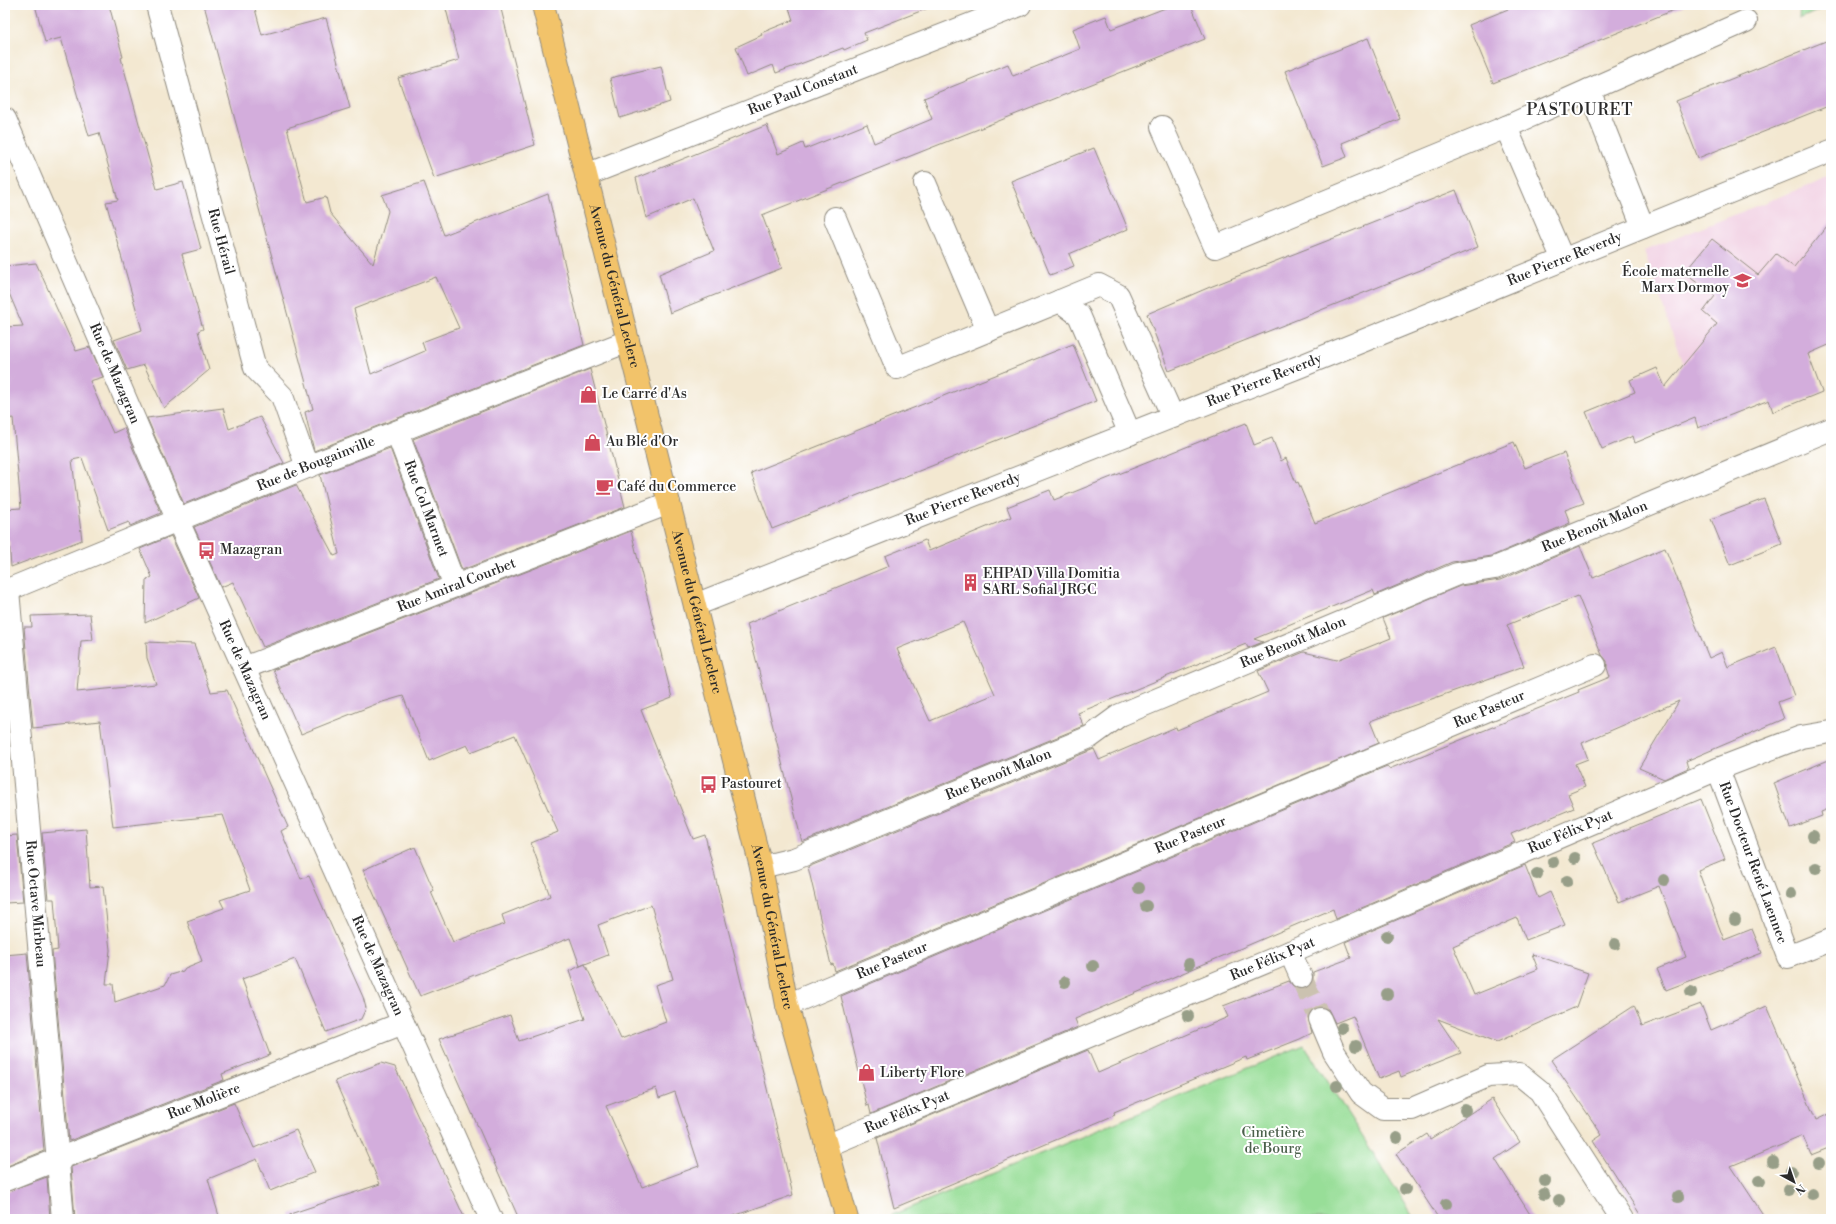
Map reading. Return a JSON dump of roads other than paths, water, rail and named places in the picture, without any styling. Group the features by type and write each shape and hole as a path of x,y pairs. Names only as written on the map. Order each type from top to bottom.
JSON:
{"main road":[{"name":"Avenue du Général Leclerc","path":"543,5 761,867 787,1005 847,1219"}],"street":[{"name":"Rue Hérail","path":"157,5 255,368 282,396 307,467"},
{"name":"Rue Paul Constant","path":"586,175 1020,5"},
{"path":"1162,127 1215,247 1506,127 1746,22"},
{"path":"1589,90 1643,227"},
{"name":"Rue de Mazagran","path":"5,119 178,521 491,1219"},
{"path":"1506,127 1563,260"},
{"name":"Rue Pierre Reverdy","path":"695,605 1173,417 1831,151"},
{"path":"925,183 988,331"},
{"path":"835,218 897,368 1099,285 1118,295 1173,417"},
{"path":"1060,301 1080,315 1130,434"},
{"name":"Rue de Bougainville","path":"6,590 307,467 628,341"},
{"name":"Rue Benoît Malon","path":"761,867 794,859 1090,737 1120,715 1457,574 1495,568 1831,429"},
{"name":"Rue Col Marmet","path":"397,432 455,586"},
{"name":"Rue Amiral Courbet","path":"244,668 669,503"},
{"name":"Rue Octave Mirbeau","path":"6,590 63,1219"},
{"name":"Rue Pasteur","path":"787,1005 1595,666"},
{"name":"Rue Félix Pyat","path":"826,1146 1290,952 1718,769 1801,737 1831,732"},
{"name":"Rue Docteur René Laennec","path":"1718,769 1788,956 1831,940"},
{"path":"1290,952 1301,977"},
{"path":"1320,1019 1334,1052 1360,1093 1383,1109 1412,1109 1488,1076 1519,1074 1540,1091 1622,1219"},
{"name":"Rue Molière","path":"5,1180 403,1023"}],"tunnel":[{"path":"1301,977 1320,1019"}],"place":[{"name":"École maternelle Marx Dormoy","path":"1742,280"},
{"name":"Le Carré d'As","path":"589,394"},
{"name":"Au Blé d'Or","path":"593,442"},
{"name":"Café du Commerce","path":"604,487"},
{"name":"Mazagran","path":"207,550"},
{"name":"EHPAD Villa Domitia SARL Sofial JRGC","path":"970,582"},
{"name":"Pastouret","path":"708,784"},
{"name":"Liberty Flore","path":"867,1073"}],"district":[{"name":"PASTOURET","path":"1580,110"}],"park label":[{"name":"Cimetière de Bourg","path":"1273,1142"}]}
